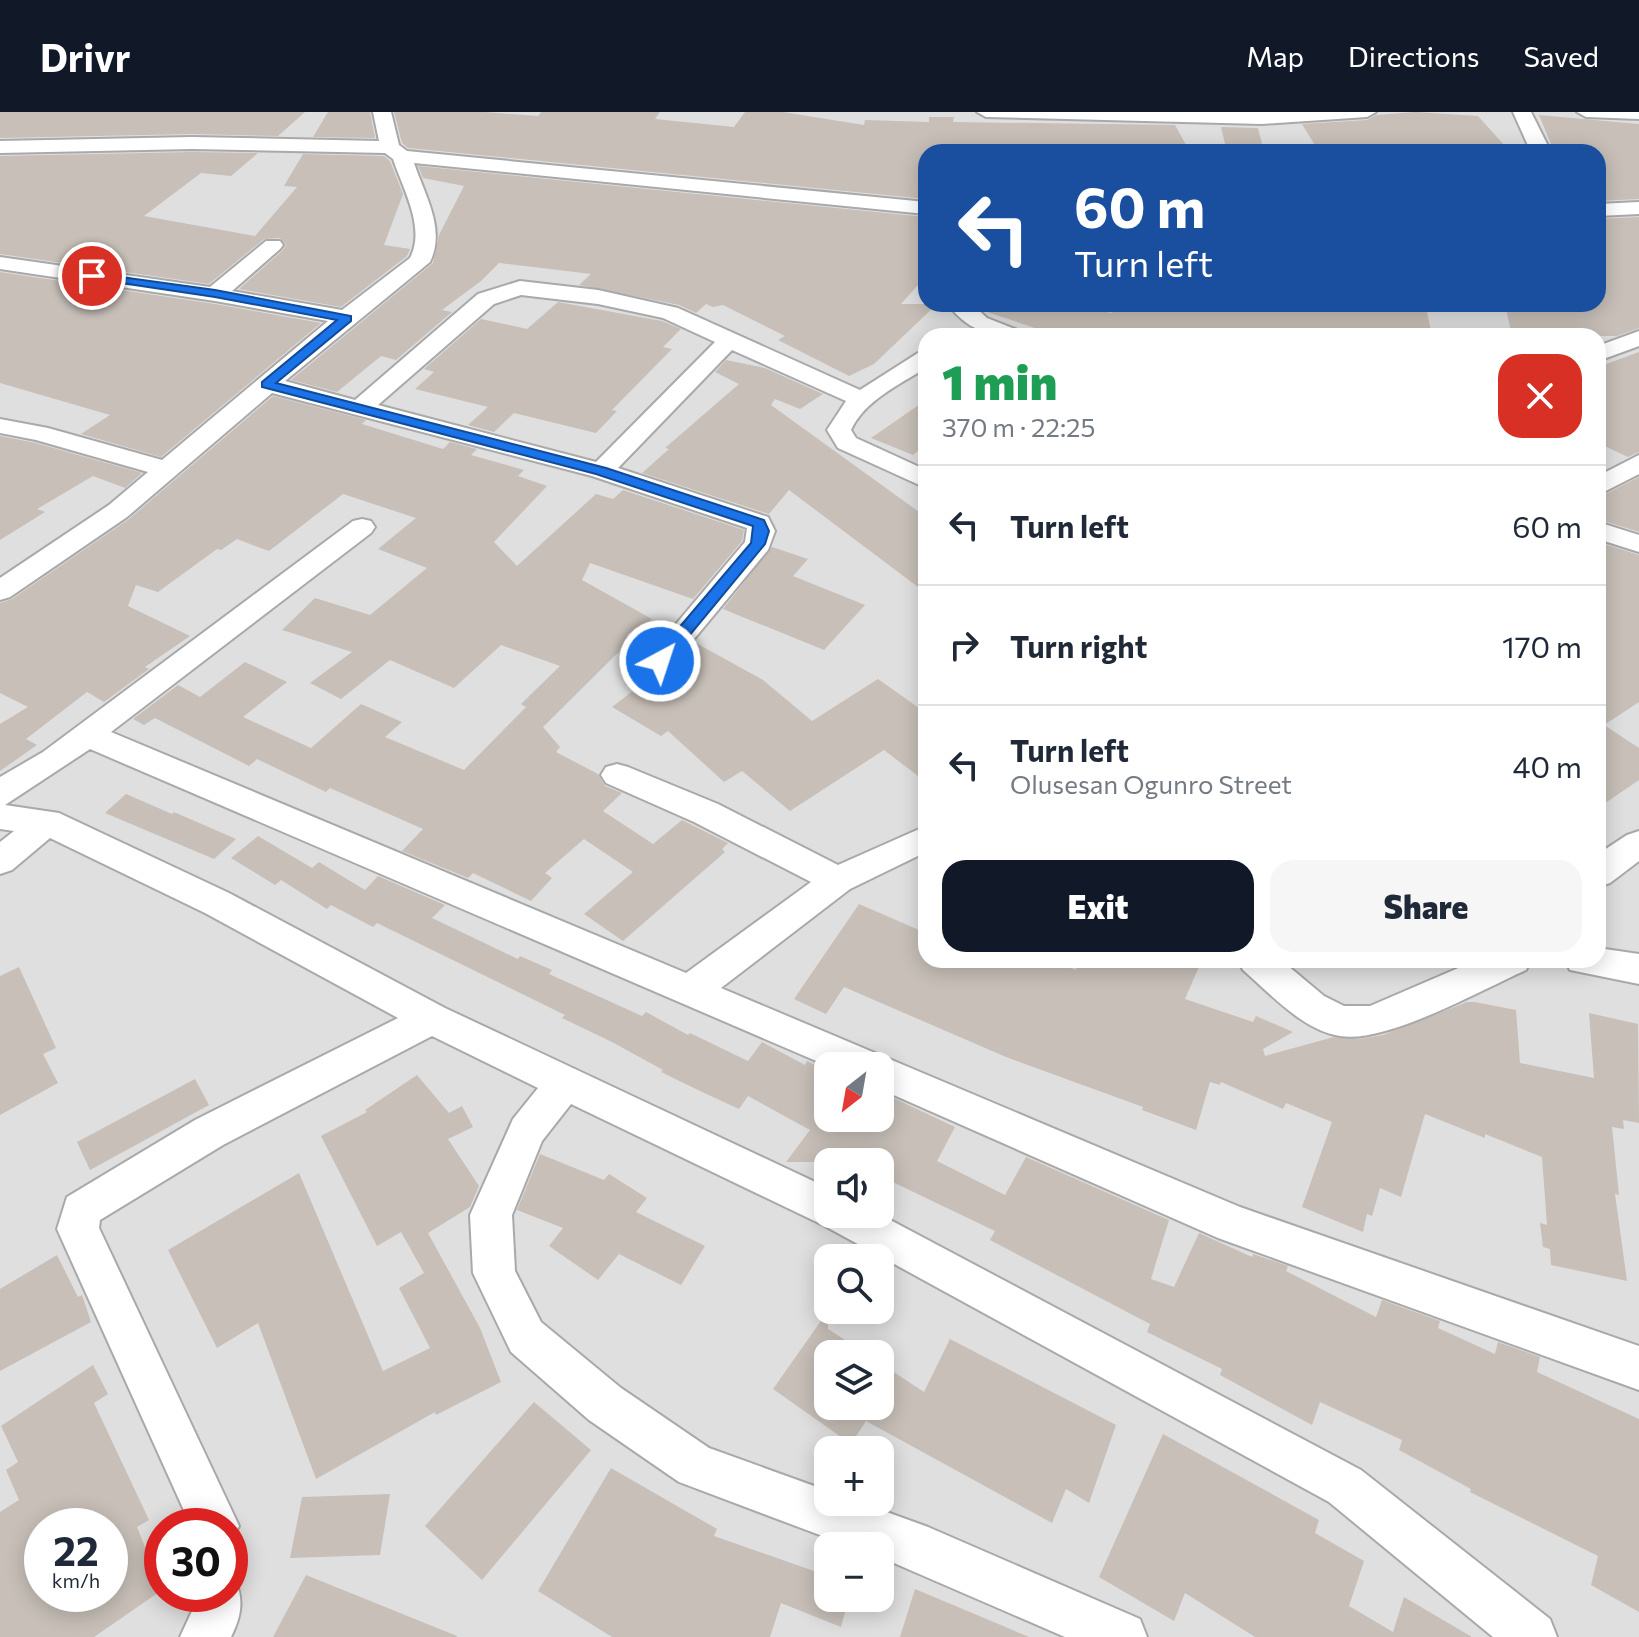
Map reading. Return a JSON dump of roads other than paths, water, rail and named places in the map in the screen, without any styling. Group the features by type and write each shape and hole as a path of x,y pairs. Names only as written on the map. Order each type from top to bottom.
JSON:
{"street":[{"path":"0,591 118,511 346,318 419,262 427,246 427,230 382,112"},
{"path":"986,112 1275,118 1367,112"},
{"path":"1522,112 1537,144"},
{"path":"1586,112 1639,114"},
{"path":"0,147 192,143 396,152 918,207"},
{"path":"1606,210 1639,208"},
{"path":"215,294 273,245"},
{"path":"0,263 215,294 346,318"},
{"path":"360,408 486,299 520,288 598,297 670,313 863,400"},
{"path":"967,312 979,323 992,328"},
{"path":"971,328 979,323"},
{"path":"1606,351 1639,338"},
{"path":"601,471 729,340"},
{"path":"918,363 863,400 841,420 839,430 847,443 918,476"},
{"path":"267,384 601,471 759,523 762,531 758,544 660,661"},
{"path":"0,426 39,433 168,470"},
{"path":"1606,464 1632,467"},
{"path":"1606,482 1632,467"},
{"path":"362,527 54,760 4,787 47,822 217,903 432,1019 814,1201"},
{"path":"1606,533 1639,544"},
{"path":"88,735 835,1052"},
{"path":"617,775 706,813 838,880"},
{"path":"0,817 47,822"},
{"path":"0,861 47,822"},
{"path":"691,990 838,880 918,842"},
{"path":"1606,865 1639,844"},
{"path":"1606,964 1639,969"},
{"path":"1265,968 1311,1007 1340,1021 1373,1021 1495,968"},
{"path":"207,1508 78,1229 81,1210 116,1186 230,1122 432,1019"},
{"path":"894,1078 1233,1224 1639,1368"},
{"path":"564,1083 527,1131 491,1215 494,1273 526,1337 605,1404 695,1466 928,1551 1122,1637"},
{"path":"865,1228 1345,1486 1532,1637"},
{"path":"205,1637 216,1612"}]}
